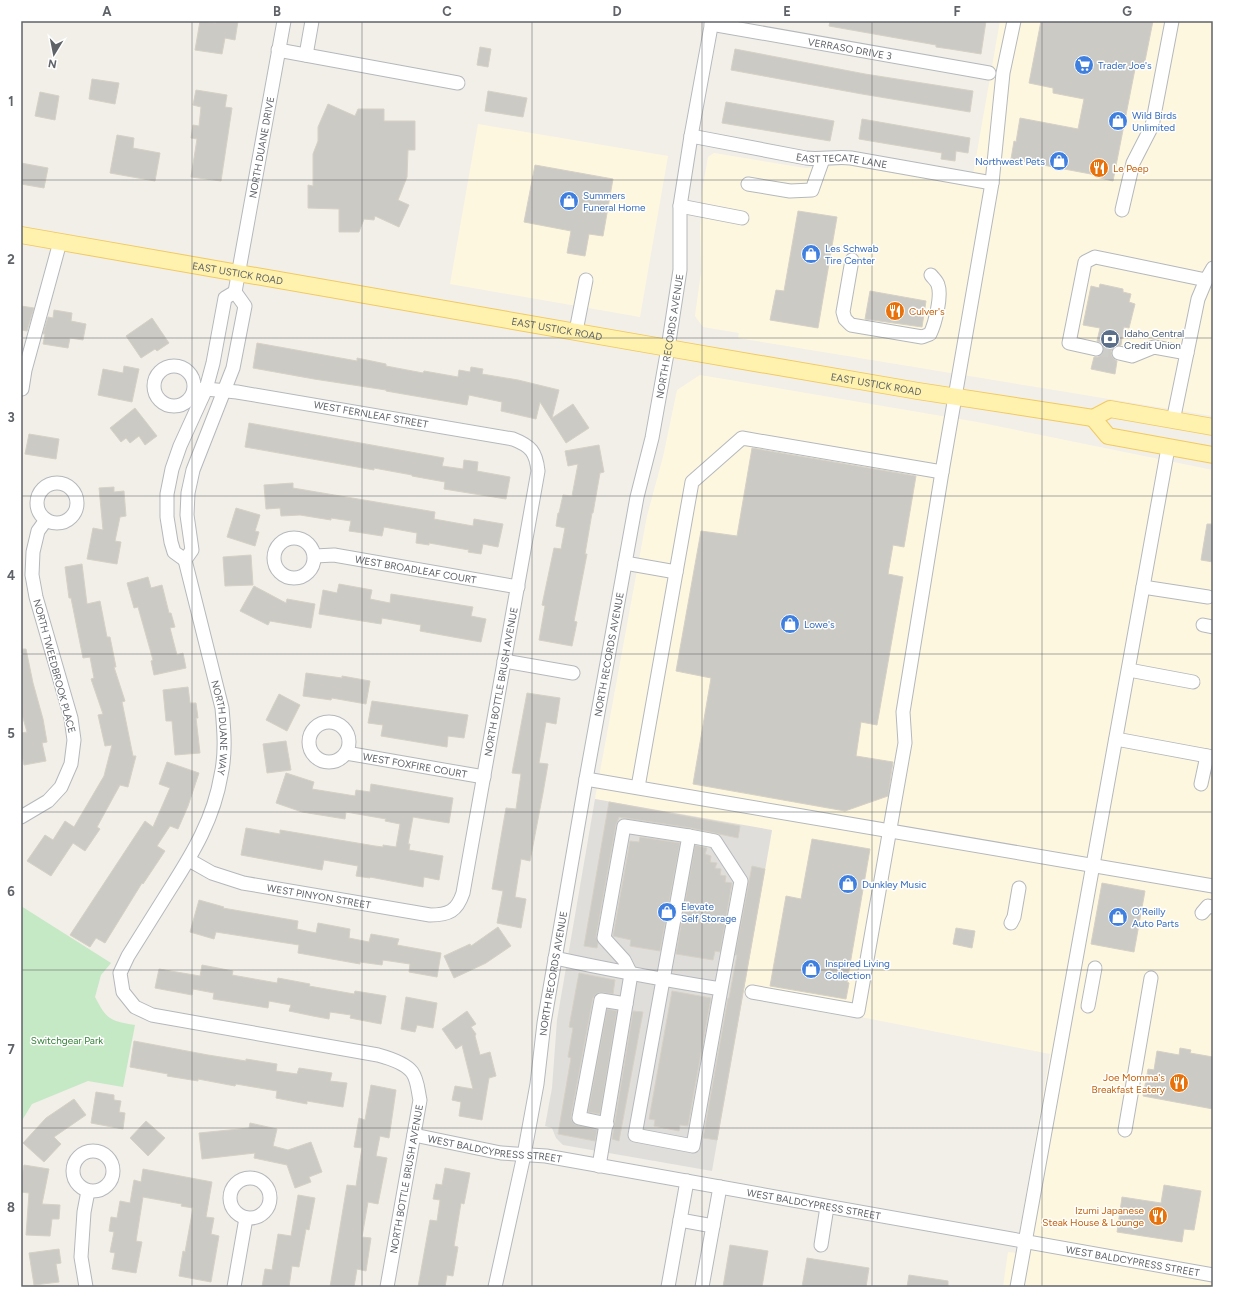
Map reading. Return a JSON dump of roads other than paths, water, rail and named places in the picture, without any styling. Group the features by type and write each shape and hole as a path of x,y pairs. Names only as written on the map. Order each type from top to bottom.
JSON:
{"main road":[{"name":"EAST USTICK ROAD","path":"21,235 955,397 1093,418"},
{"path":"1213,427 1110,409 1093,418 1108,436 1213,456"}],"street":[{"name":"NORTH DUANE DRIVE","path":"238,273 284,21"},
{"path":"306,55 312,21"},
{"path":"752,992 858,1011 905,743 903,712 942,472 992,183 1003,73 1014,21"},
{"path":"1122,210 1133,163 1152,126 1172,21"},
{"name":"VERRASO DRIVE 3","path":"712,22 989,73"},
{"name":"NORTH RECORDS AVENUE","path":"495,1287 524,1155 537,1084 544,1023 586,779 637,497 652,438 668,348 680,270 680,206 712,22"},
{"path":"278,50 458,83"},
{"name":"EAST TECATE LANE","path":"691,136 806,158 851,158 992,183"},
{"path":"748,184 790,191 812,190 823,159"},
{"path":"680,206 742,218"},
{"path":"22,389 27,362 60,242"},
{"path":"1096,349 1069,343 1085,262 1095,257 1206,280"},
{"path":"852,260 843,312 845,319 851,325 922,337 930,334 935,325 940,292 938,284 931,275"},
{"path":"1173,420 1198,299 1213,268"},
{"path":"185,560 192,550 187,515 188,493 193,470 233,368 245,306 235,292 238,273"},
{"path":"576,331 586,280"},
{"name":"NORTH DUANE WAY","path":"235,292 225,298 213,363 200,390 180,446 172,469 167,494 167,517 171,542 174,552 185,560 222,708 224,730 223,760 217,796 210,817 189,860 128,956 120,973 123,992 135,1007 152,1015 378,1055 404,1065 412,1072"},
{"path":"1119,353 1132,356 1154,347 1187,353"},
{"name":"WEST FERNLEAF STREET","path":"200,390 224,391 513,438 532,449"},
{"path":"638,787 692,482 742,438 942,472"},
{"path":"1018,1287 1168,448"},
{"name":"NORTH BOTTLE BRUSH AVENUE","path":"453,911 460,903 463,893 538,471 537,460 532,449"},
{"name":"NORTH TWEEDBROOK PLACE","path":"21,817 48,801 61,787 71,764 74,740 70,718 36,597 32,575 33,552 38,531 46,520"},
{"name":"WEST BROADLEAF COURT","path":"314,556 334,555 518,587"},
{"path":"625,563 676,572"},
{"path":"1144,587 1208,598"},
{"path":"504,661 573,673"},
{"path":"1129,670 1193,682"},
{"path":"1116,739 1210,756 1201,784"},
{"name":"WEST FOXFIRE COURT","path":"346,753 484,777"},
{"path":"586,779 1213,886"},
{"path":"599,1166 631,974 624,960 604,938 624,826 689,836 715,841 741,881 693,1146 635,1135 689,836"},
{"name":"WEST PINYON STREET","path":"189,860 212,873 243,883 430,915 441,915 453,911"},
{"path":"1010,923 1014,917 1020,888"},
{"path":"555,958 631,974 721,989"},
{"path":"1088,1006 1095,968"},
{"path":"1124,1130 1151,978"},
{"path":"607,1124 579,1118 600,1000 626,1004"},
{"name":"NORTH BOTTLE BRUSH AVENUE","path":"387,1287 420,1100 412,1072"},
{"name":"WEST BALDCYPRESS STREET","path":"414,1136 501,1153 546,1156 1213,1275"},
{"path":"668,1287 687,1181"},
{"path":"702,1287 720,1187"},
{"path":"86,1287 81,1257 84,1212 88,1191"},
{"path":"821,1245 828,1207"},
{"path":"234,1287 246,1218"},
{"path":"680,1220 713,1226"}],"tunnel":[{"path":"1096,349 1119,353"}],"place":[{"name":"Trader Joe's","path":"1084,65"},
{"name":"Wild Birds Unlimited","path":"1118,121"},
{"name":"Northwest Pets","path":"1059,161"},
{"name":"Le Peep","path":"1099,168"},
{"name":"Summers Funeral Home","path":"569,201"},
{"name":"Les Schwab Tire Center","path":"811,254"},
{"name":"Culver's","path":"895,311"},
{"name":"Idaho Central Credit Union","path":"1110,339"},
{"name":"Lowe's","path":"790,624"},
{"name":"Dunkley Music","path":"848,884"},
{"name":"Elevate Self Storage","path":"667,912"},
{"name":"O'Reilly Auto Parts","path":"1118,917"},
{"name":"Inspired Living Collection","path":"811,969"},
{"name":"Joe Momma's Breakfast Eatery","path":"1179,1083"},
{"name":"Izumi Japanese Steak House & Lounge","path":"1158,1216"}],"park label":[{"name":"Switchgear Park","path":"67,1040"}]}
